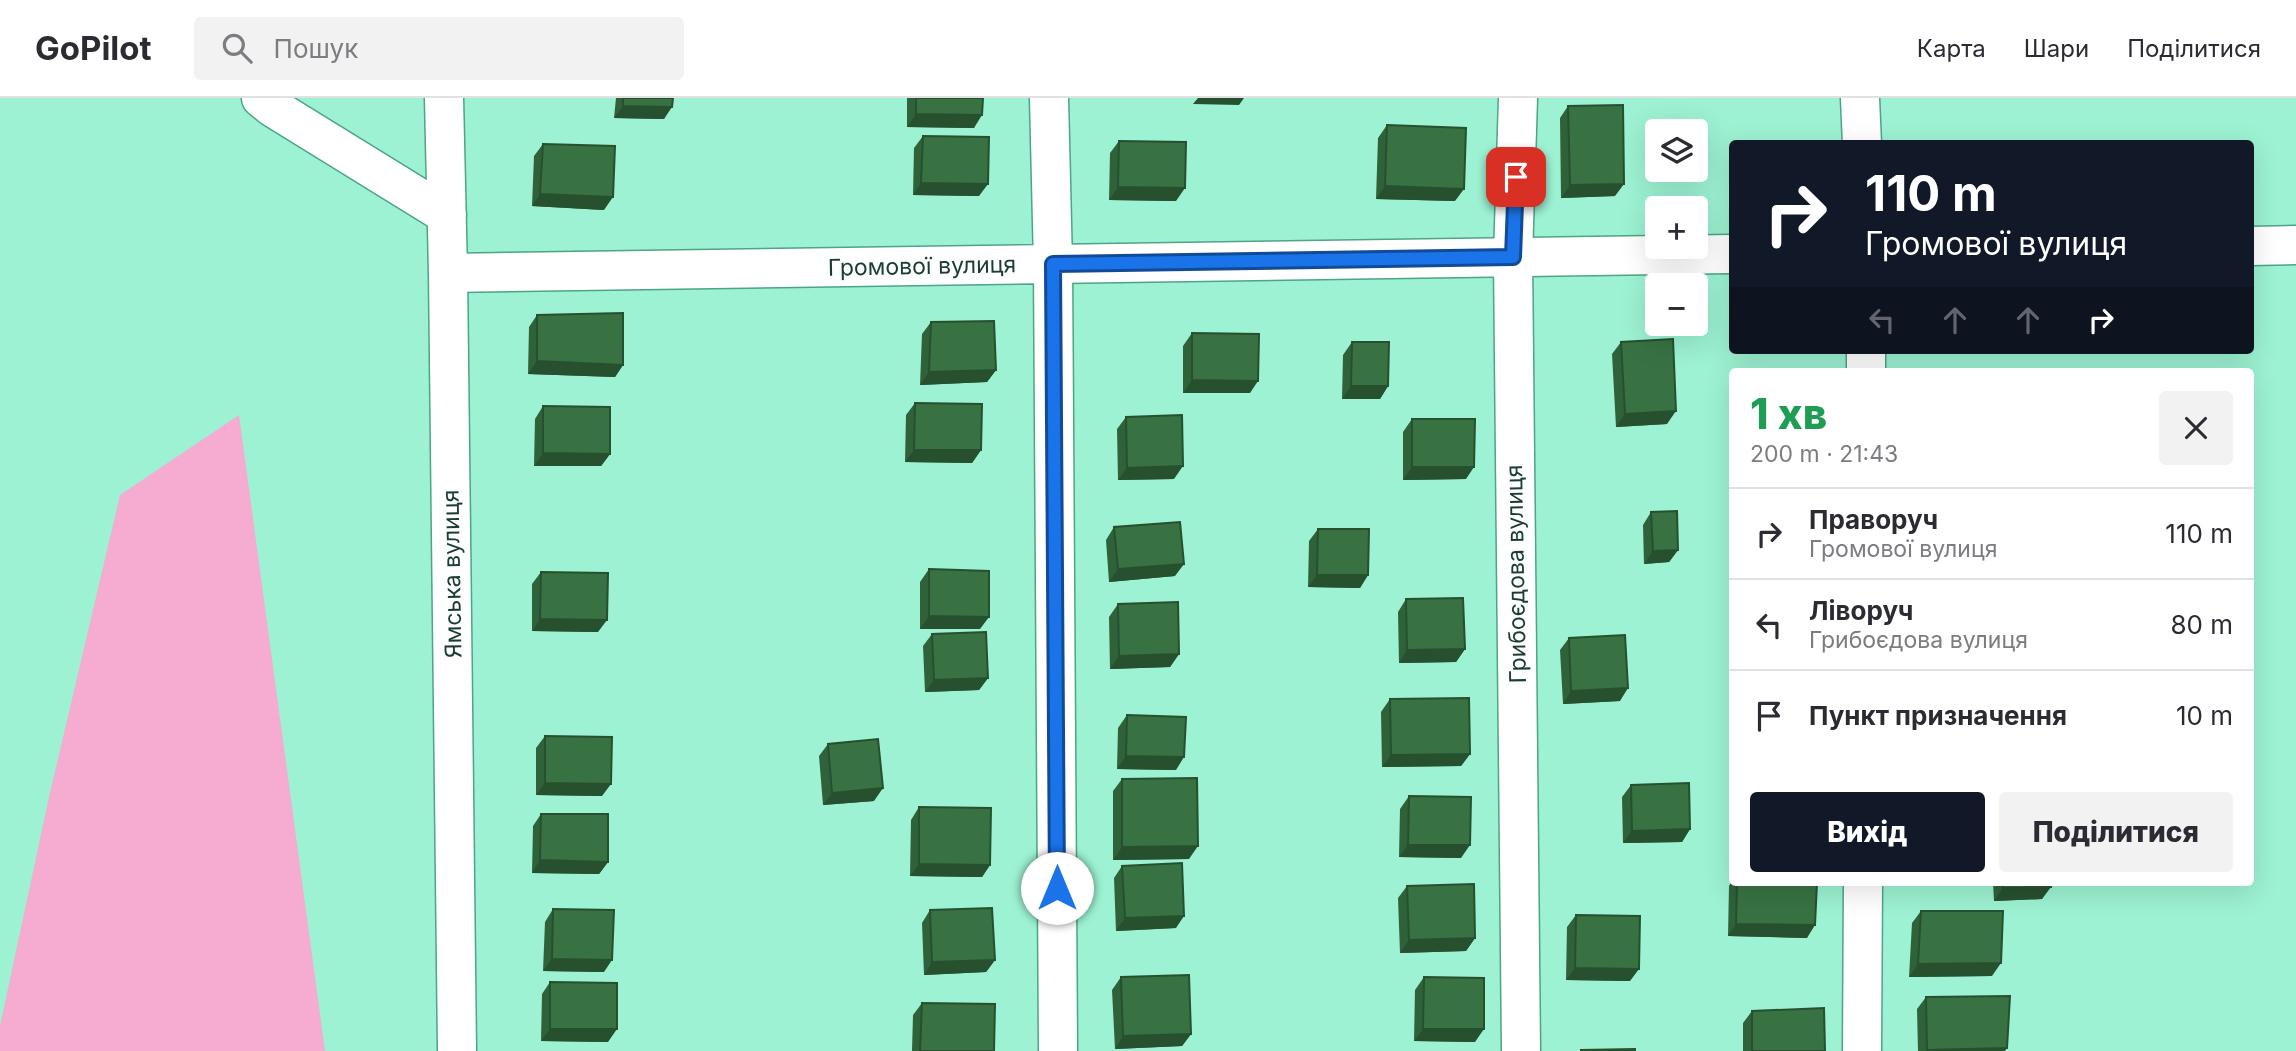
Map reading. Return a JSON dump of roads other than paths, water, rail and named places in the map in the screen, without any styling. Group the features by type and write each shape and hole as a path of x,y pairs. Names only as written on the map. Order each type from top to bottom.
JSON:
{"street":[{"path":"261,98 447,215"},
{"name":"Ямська вулиця","path":"443,98 448,273 457,1051"},
{"path":"1049,98 1053,264 1058,1051"},
{"name":"Грибоєдова вулиця","path":"1518,98 1513,257 1521,1051"},
{"path":"1860,98 1861,140"},
{"path":"2254,246 2296,245"},
{"name":"Громової вулиця","path":"448,273 1729,254"},
{"path":"1862,1051 1863,886"}]}
